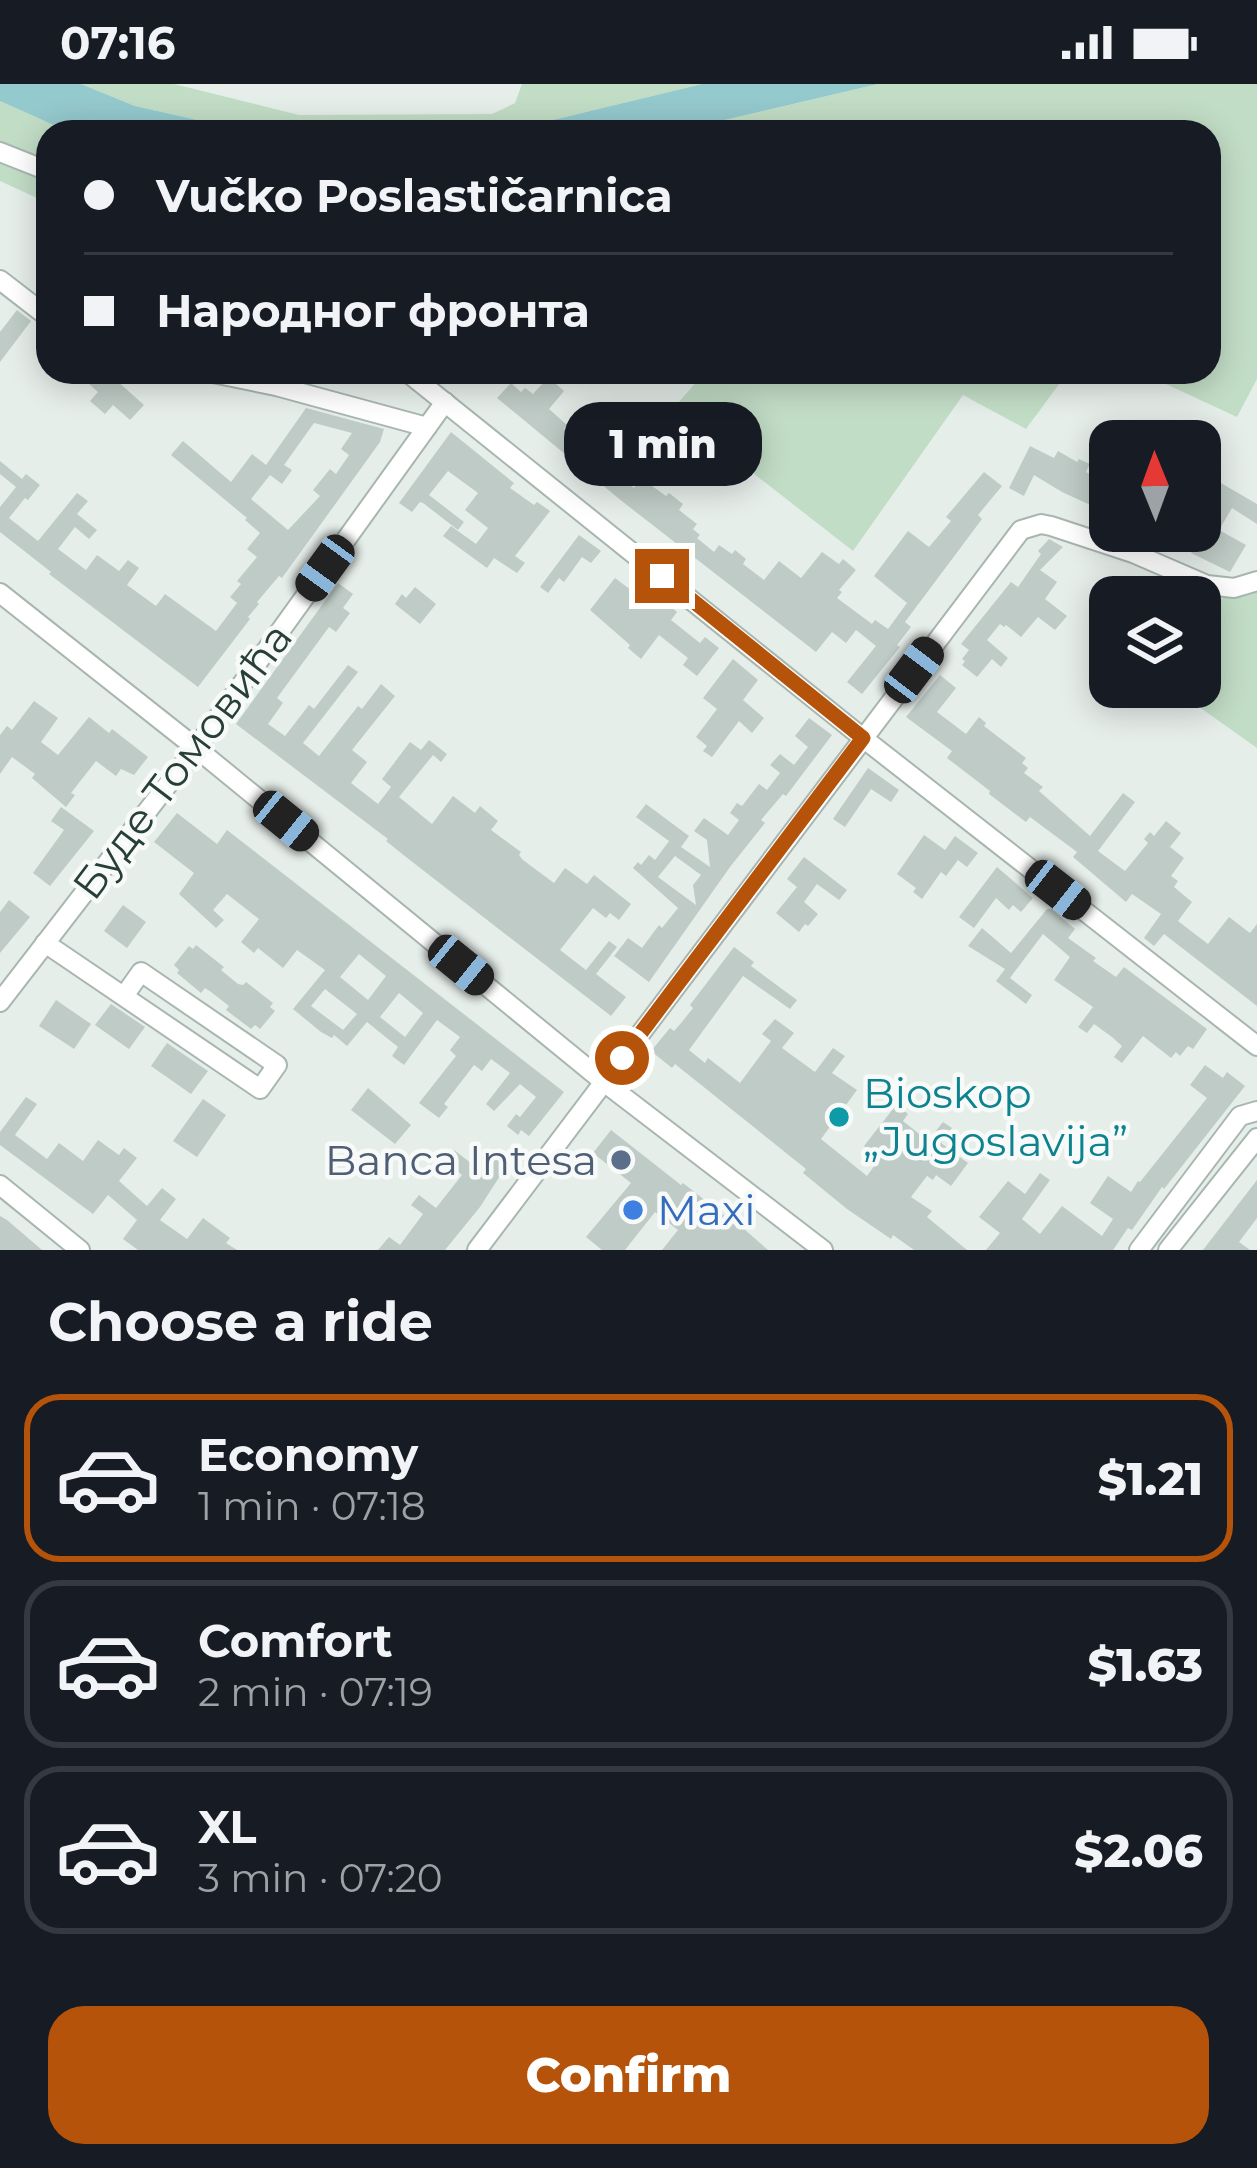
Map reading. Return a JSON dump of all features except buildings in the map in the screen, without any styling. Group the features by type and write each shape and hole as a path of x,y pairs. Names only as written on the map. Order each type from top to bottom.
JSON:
{"street":[{"path":"0,152 36,166"},
{"path":"0,280 36,308"},
{"path":"266,384 427,427"},
{"path":"422,384 1257,1046"},
{"name":"Буде Томовића","path":"0,1002 196,748 445,402"},
{"path":"477,1250 1014,538 1030,526 1051,526 1207,585 1234,588 1257,581"},
{"path":"0,593 604,1082 823,1250"},
{"path":"45,943 260,1089 277,1065 140,972 124,996"},
{"path":"1138,1250 1240,1116 1257,1111"},
{"path":"1168,1250 1257,1138"},
{"path":"0,1185 80,1250"}],"green space":[{"path":"81,84 174,84 299,115 492,114 515,103 522,84 702,84 553,120 197,120 135,106"},
{"path":"878,84 1257,84 1257,379 1237,417 1166,384 1221,384 1221,120 725,120"},
{"path":"0,101 42,120 36,120 36,198 0,181"},
{"path":"695,384 1059,384 1026,429 963,395 853,551 672,410"},
{"path":"1257,589 1257,748 1201,708 1221,708 1221,599"}],"water":[{"path":"0,84 81,84 135,106 197,120 42,120 0,101"},
{"path":"702,84 878,84 725,120 553,120"}],"place":[{"name":"Bioskop „Jugoslavija”","path":"839,1117"},
{"name":"Banca Intesa","path":"621,1160"},
{"name":"Maxi","path":"633,1210"}],"route":[{"path":"622,1058 863,738 662,576"}]}
